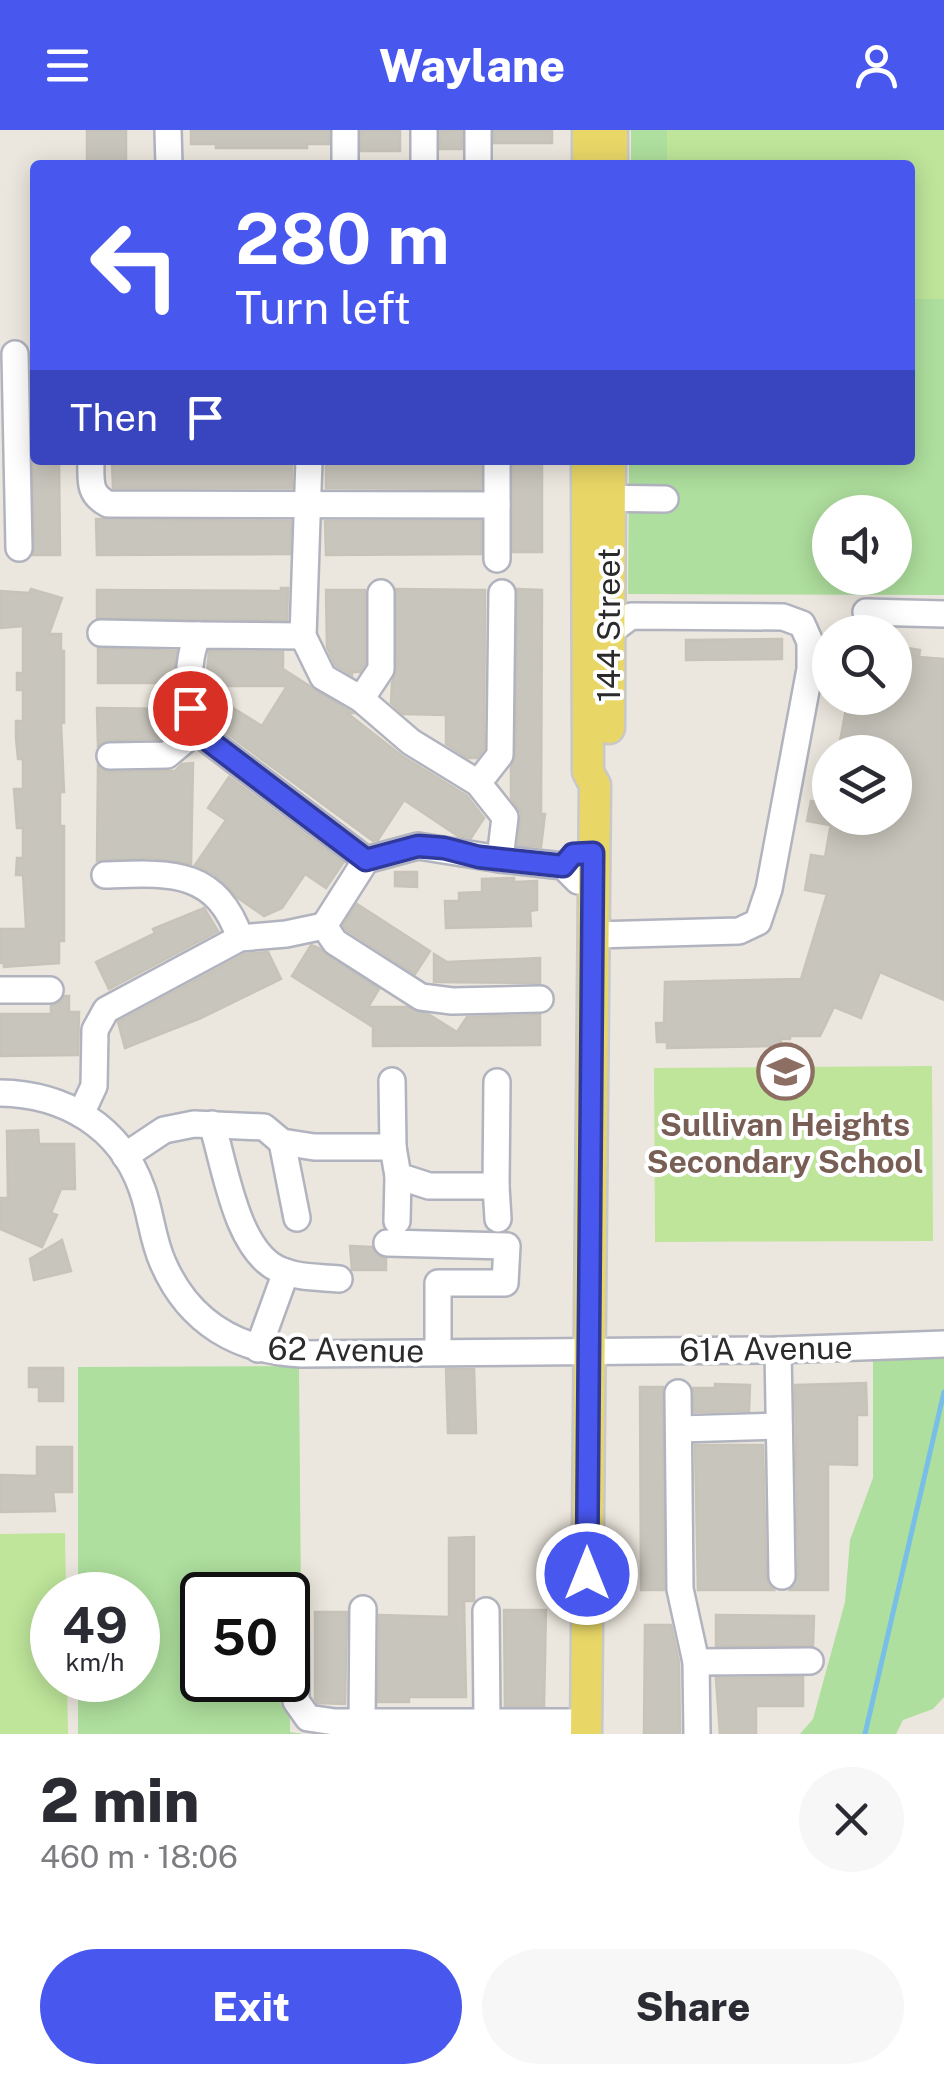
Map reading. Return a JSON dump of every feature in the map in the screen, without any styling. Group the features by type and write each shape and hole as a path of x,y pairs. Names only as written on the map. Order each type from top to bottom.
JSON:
{"main road":[{"path":"588,130 588,160"},
{"path":"612,130 612,160"},
{"name":"144 Street","path":"586,1728 596,785 588,772 609,623 599,498 589,465"},
{"name":"144 Street","path":"609,465 599,498 609,623"}],"street":[{"path":"168,130 169,160"},
{"path":"345,130 345,160"},
{"path":"410,130 411,160"},
{"path":"424,130 424,160"},
{"path":"478,130 478,160"},
{"path":"16,354 8,391 9,505 19,548"},
{"path":"91,465 91,487 97,498 108,504 497,505"},
{"path":"309,465 303,636 323,677 361,699 411,742 478,784 505,817 500,859"},
{"path":"497,465 497,559"},
{"path":"599,498 666,498"},
{"path":"361,699 381,669 381,593"},
{"path":"478,784 500,756 502,593"},
{"path":"866,612 944,614"},
{"path":"594,934 739,932 758,922 769,889 810,669 810,642 802,624 784,616 609,623"},
{"path":"101,633 303,636"},
{"path":"198,635 191,650 190,708 196,731 366,860"},
{"path":"110,756 167,755 196,731"},
{"path":"81,1114 94,1086 95,1030 106,1010 240,938 324,926 366,860 418,846 563,866 573,854 593,867"},
{"path":"105,875 183,878 209,888 232,914 240,938"},
{"path":"324,926 335,942 421,997 452,1001 540,999"},
{"path":"0,990 50,990"},
{"path":"392,1082 393,1147 398,1176 392,1232 506,1246 505,1283 438,1283 438,1352"},
{"path":"497,1082 498,1219"},
{"name":"62 Avenue","path":"0,1093 30,1094 56,1101 108,1135 141,1185 163,1263 178,1291 226,1337 258,1350 301,1354 588,1350"},
{"path":"125,1156 164,1130 212,1124 264,1127 282,1142 314,1147 393,1147"},
{"path":"212,1124 245,1234 255,1252 286,1272 339,1279"},
{"path":"282,1142 297,1218"},
{"path":"398,1176 430,1186 496,1186"},
{"path":"258,1350 286,1272"},
{"name":"61A Avenue","path":"588,1350 778,1350 944,1344"},
{"path":"778,1350 782,1576"},
{"path":"678,1394 680,1589 696,1662 697,1734"},
{"path":"680,1429 780,1426"},
{"path":"362,1722 363,1609"},
{"path":"486,1611 487,1722"},
{"path":"696,1662 810,1661"},
{"path":"296,1702 302,1714 321,1721 487,1722 586,1728"}],"green space":[{"path":"631,130 944,130 944,595 912,595 912,495 812,495 812,595 628,594 629,465 915,465 915,160 631,160"},
{"path":"667,130 944,130 944,299 915,299 915,160 667,160"},
{"path":"932,1066 933,1241 655,1242 654,1068"},
{"path":"873,1354 944,1356 944,1697 933,1709 903,1720 896,1734 800,1734 813,1719 845,1602 850,1540 873,1478"},
{"path":"299,1366 301,1572 180,1572 180,1702 290,1702 290,1732 303,1734 78,1734 78,1702 160,1702 160,1572 78,1572 78,1367"},
{"path":"65,1533 66,1572 30,1572 30,1702 67,1702 68,1734 0,1734 0,1534"}],"building":[{"path":"87,130 126,130 126,160 87,160"},
{"path":"191,130 329,130 329,144 307,144 307,148 216,148 216,144 191,144"},
{"path":"361,130 400,130 400,151 361,151"},
{"path":"440,130 462,130 462,149 440,149"},
{"path":"494,130 552,130 552,143 494,143"},
{"path":"33,465 59,465 60,555 33,555"},
{"path":"112,465 292,465 292,488 113,488"},
{"path":"326,465 481,465 481,489 326,488"},
{"path":"513,465 542,465 542,552 513,552"},
{"path":"96,519 291,521 290,554 97,555"},
{"path":"325,521 481,521 481,554 326,555"},
{"path":"288,588 287,620 97,618 97,590"},
{"path":"31,589 62,598 49,634 61,634 64,651 64,792 60,792 60,826 64,826 64,941 59,941 59,963 4,967 0,963 0,929 26,927 23,875 16,875 17,858 23,858 23,828 17,828 14,789 23,789 23,759 18,759 16,721 23,721 23,690 17,690 17,673 23,673 23,626 0,628 0,591 29,593"},
{"path":"396,589 485,590 484,749 477,758 468,758 446,744 446,715 403,714 391,703 397,669"},
{"path":"517,589 542,590 541,814 545,814 541,847 518,845 521,813 511,798 511,768 516,755"},
{"path":"326,590 365,590 365,664 352,675 335,665 327,647"},
{"path":"782,639 782,659 686,660 686,640"},
{"path":"98,648 176,651 173,683 98,683"},
{"path":"912,649 920,650 919,657 944,659 944,1000 880,972 861,1018 834,1007 820,1036 790,1036 781,1039 781,1046 667,1048 667,1042 657,1042 656,1023 664,1023 665,982 801,979 827,894 805,890 811,855 825,857 829,835 912,835 912,735 841,735 845,715 912,715"},
{"path":"209,651 283,652 283,669 352,713 347,713 402,756 467,796 484,818 471,838 458,836 404,800 378,840 373,841 211,722 220,700 262,726 287,686 206,686"},
{"path":"97,708 175,709 176,727 161,739 110,740 98,746"},
{"path":"193,763 191,864 150,858 97,861 98,766 110,772 175,771 182,764"},
{"path":"229,777 343,863 326,888 305,874 282,908 264,916 214,874 195,865 226,820 208,808"},
{"path":"395,872 417,872 417,887 395,886"},
{"path":"514,878 514,882 537,881 537,910 530,911 531,926 446,928 445,901 459,901 459,893 482,892 482,879"},
{"path":"357,904 430,951 415,974 343,926"},
{"path":"204,908 218,931 109,989 96,962 155,933 153,929"},
{"path":"311,945 379,989 368,1007 407,1007 428,1014 457,1032 467,1017 540,1015 540,1045 373,1046 373,1027 292,976"},
{"path":"268,952 281,979 201,1018 125,1048 118,1022 245,954"},
{"path":"434,954 447,962 540,958 540,983 434,982"},
{"path":"69,996 69,1012 79,1012 78,1055 0,1056 0,1014 51,1014 51,1006"},
{"path":"38,1130 39,1144 74,1144 75,1189 61,1189 51,1213 57,1215 42,1247 0,1229 0,1198 8,1198 7,1131"},
{"path":"62,1240 71,1271 34,1280 30,1259"},
{"path":"350,1246 372,1247 386,1259 386,1270 352,1270"},
{"path":"29,1368 63,1368 63,1401 39,1401 39,1387 29,1387"},
{"path":"446,1369 474,1369 476,1433 448,1433"},
{"path":"866,1383 867,1415 857,1415 857,1465 828,1464 828,1590 790,1590 798,1576 795,1385"},
{"path":"715,1384 750,1385 749,1411 694,1412 693,1388 715,1388"},
{"path":"640,1387 663,1387 664,1590 641,1590"},
{"path":"695,1445 763,1445 766,1576 774,1590 698,1590"},
{"path":"37,1447 72,1447 72,1492 53,1492 55,1511 0,1512 0,1475 37,1476"},
{"path":"474,1537 474,1601 464,1601 466,1697 409,1697 409,1702 378,1702 379,1615 449,1617 449,1538"},
{"path":"504,1610 546,1610 544,1706 505,1706"},
{"path":"315,1612 347,1612 345,1704 317,1703 315,1699"},
{"path":"716,1615 814,1616 813,1646 716,1646"},
{"path":"645,1625 671,1625 679,1662 680,1734 644,1734"},
{"path":"803,1677 803,1706 756,1706 756,1734 720,1734 716,1678"}],"waterway":[{"path":"865,1734 944,1392"}],"place":[{"name":"Sullivan Heights Secondary School","path":"785,1071"}],"route":[{"path":"190,708 196,731 366,860 418,846 563,866 573,854 593,853 587,1574"}]}
